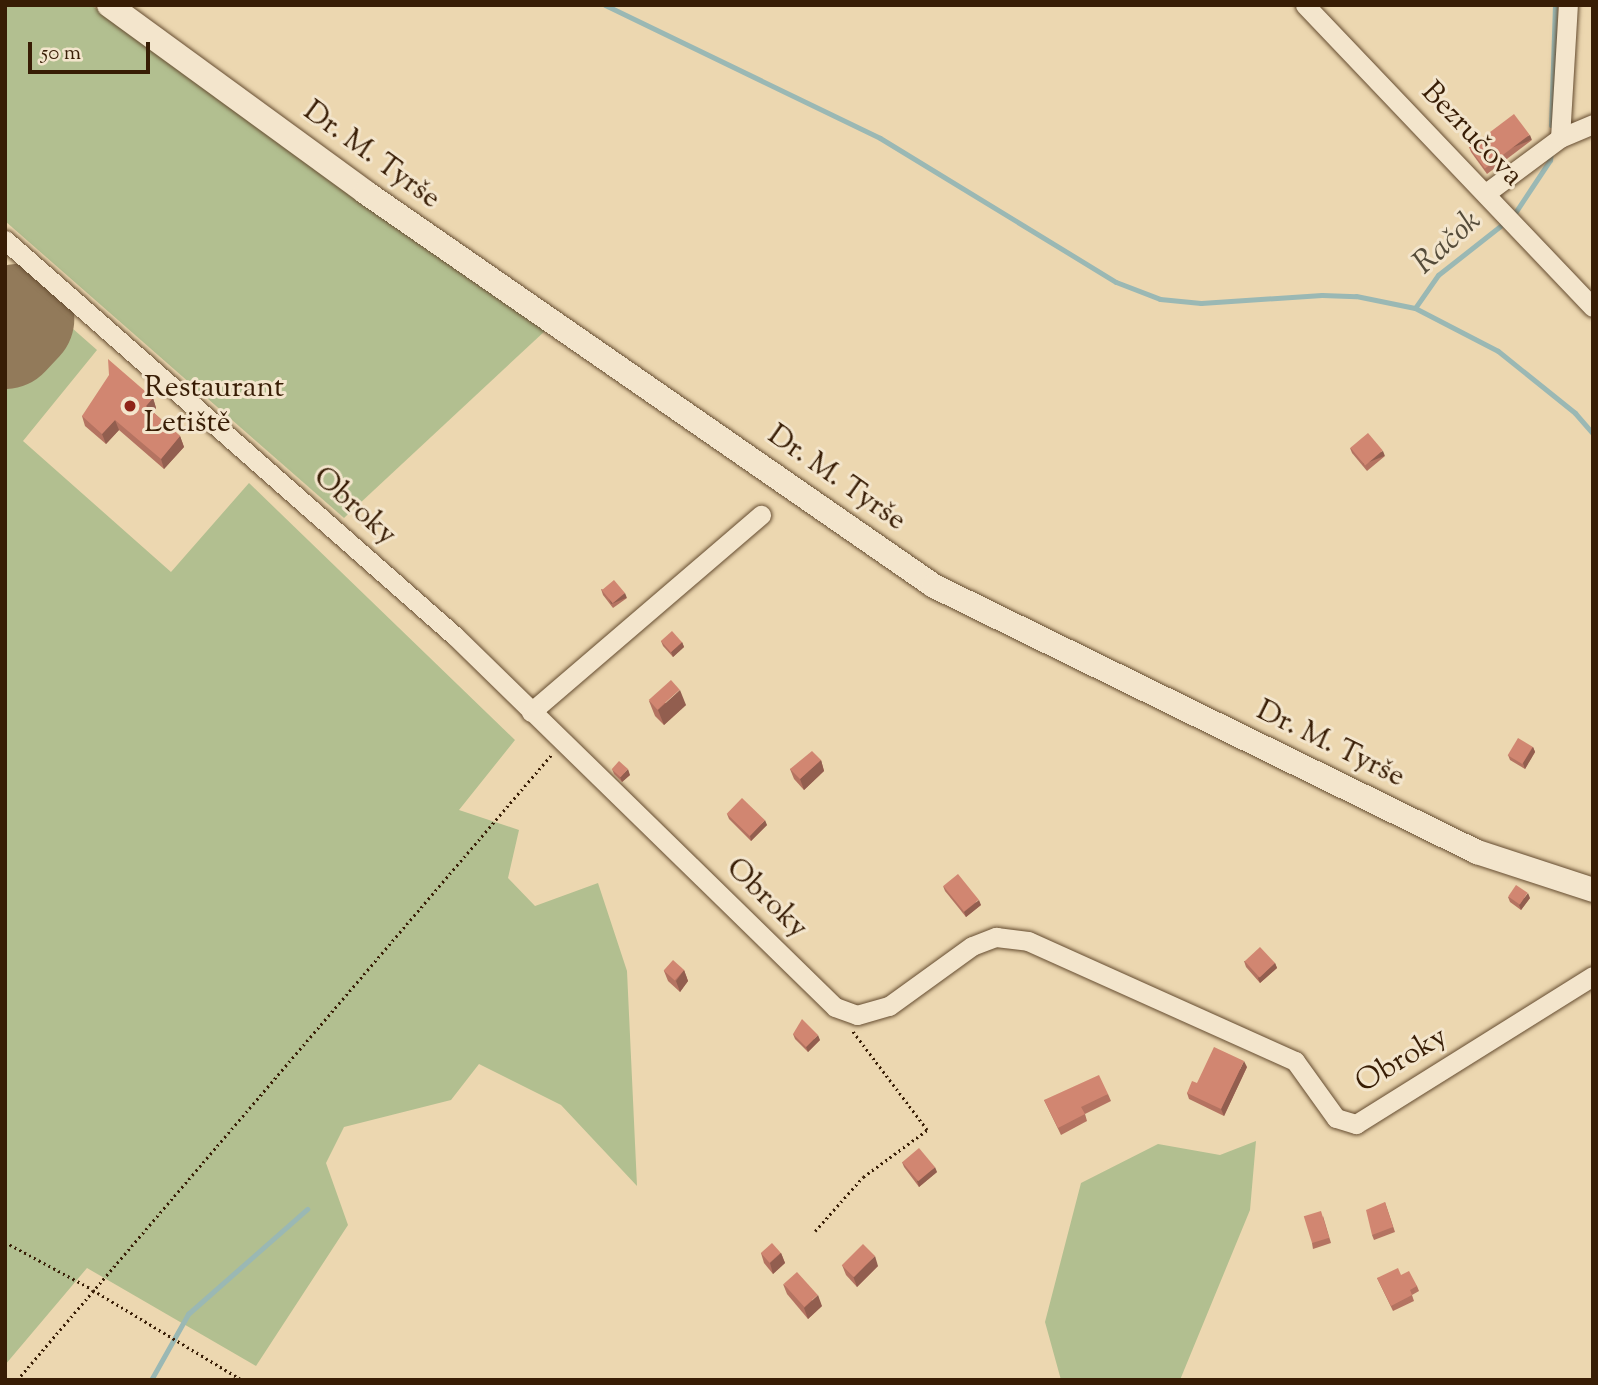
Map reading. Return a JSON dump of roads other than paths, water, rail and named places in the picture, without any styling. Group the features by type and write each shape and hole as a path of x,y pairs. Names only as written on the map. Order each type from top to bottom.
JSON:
{"street":[{"name":"Dr. M. Tyrše","path":"109,5 365,192 952,597 1477,852 1593,890"},
{"name":"Bezručova","path":"1305,5 1593,307"},
{"path":"1560,138 1568,5"},
{"path":"1486,193 1560,138 1593,124"},
{"name":"Obroky","path":"5,240 455,636 835,1007 851,1013 889,1006 972,946 996,937 1028,941 1295,1061 1336,1118 1356,1124 1593,976"},
{"path":"531,712 761,515"}],"waterway":[{"path":"605,5 880,138 1116,282 1160,299 1201,303 1322,295 1356,296 1415,308"},
{"name":"Račok","path":"1551,125 1555,5"},
{"name":"Račok","path":"1551,152 1550,160 1513,216 1438,275 1415,308 1498,351 1575,413 1593,434"},
{"path":"151,1380 188,1314 307,1209"}],"place":[{"name":"Restaurant Letiště","path":"130,406"}]}
